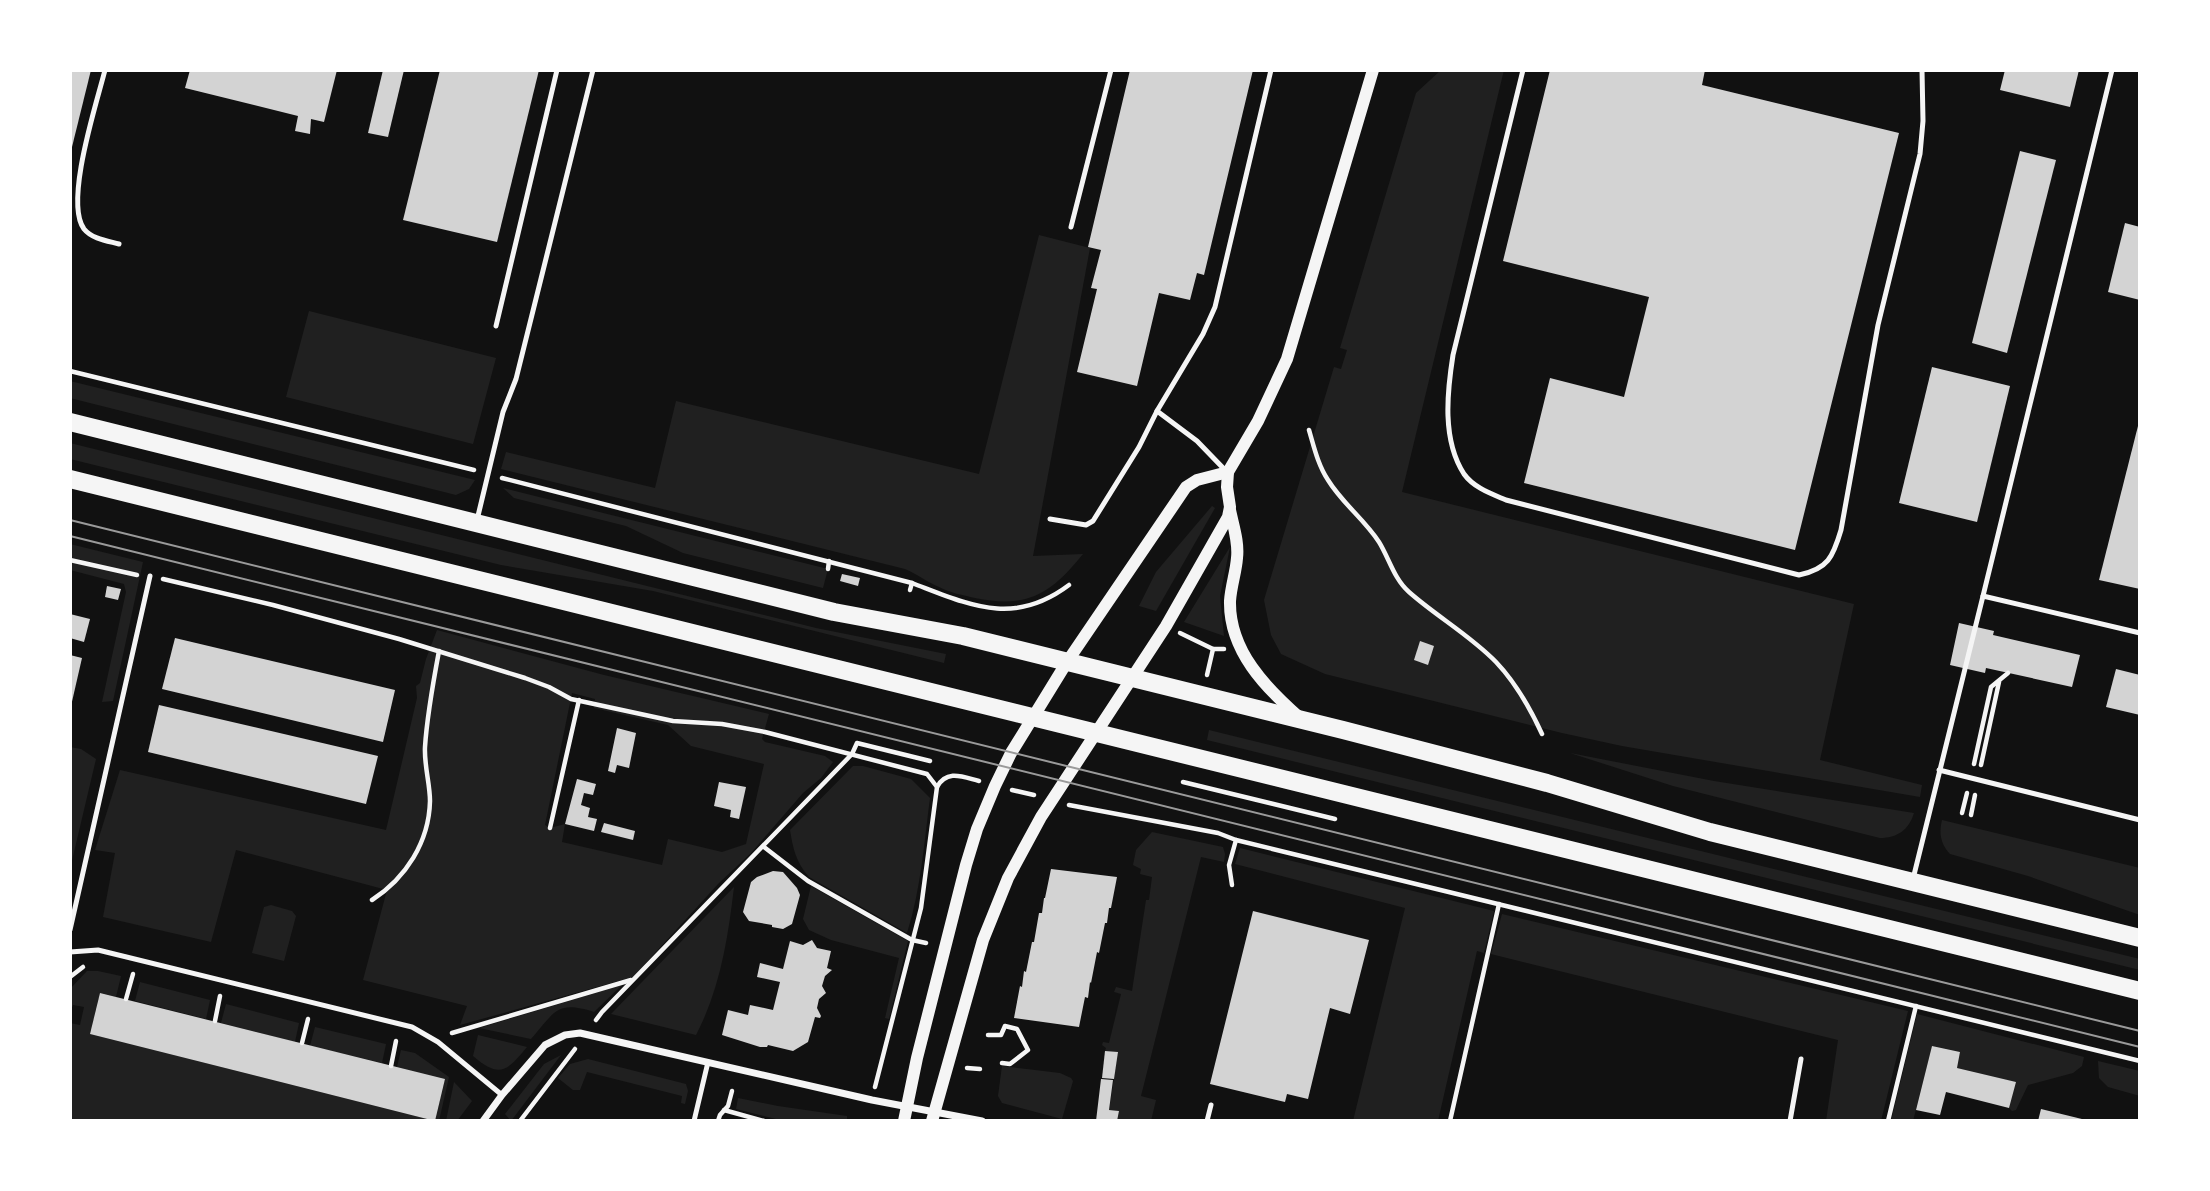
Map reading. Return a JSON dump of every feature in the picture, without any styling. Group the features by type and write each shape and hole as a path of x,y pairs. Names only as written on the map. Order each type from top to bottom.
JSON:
{"main road":[{"path":"70,422 834,612 963,636 1547,783 1710,832 2140,939"},
{"path":"70,479 2140,992"}],"street":[{"path":"1303,721 1265,685 1245,657 1237,638 1230,601 1237,546 1227,487 1228,472 1264,410 1287,359 1373,70"},
{"path":"904,1121 917,1058 975,837 1000,776 1032,717 1067,662 1186,487 1197,480 1228,472"},
{"path":"933,1116 994,909 1030,836 1133,679 1228,517 1230,507"},
{"path":"483,1121 545,1045 568,1034 580,1033 906,1106 933,1116 982,1121"}],"lane":[{"path":"105,70 80,168 79,216 85,229 98,238 119,244"},
{"path":"496,327 556,70"},
{"path":"477,523 503,412 516,379 593,70"},
{"path":"1071,227 1111,70"},
{"path":"1050,519 1086,525 1093,521 1139,447 1203,334 1215,307 1271,70"},
{"path":"1523,70 1449,381 1450,435 1465,476 1484,491 1506,500 1799,575 1814,572 1827,563 1841,530 1878,325 1920,154 1923,121 1922,70"},
{"path":"1912,882 2112,70"},
{"path":"1157,411 1197,441 1228,472"},
{"path":"70,930 150,576"},
{"path":"1983,596 2140,633"},
{"path":"1939,770 2140,820"},
{"path":"70,952 98,950 412,1027 438,1042 502,1095"},
{"path":"1790,1121 1801,1059"},
{"path":"694,1121 708,1062"},
{"path":"1207,1121 1211,1105"}],"path":[{"path":"70,371 829,561 912,583 970,606 1018,610 1044,601 1069,585"},
{"path":"1309,430 1328,480 1363,520 1406,590 1496,663 1525,699 1542,734"},
{"path":"70,560 99,568 150,576 356,626 525,678 571,699 673,721 722,724 765,732 852,754 927,774 937,787"},
{"path":"828,569 829,561"},
{"path":"910,590 912,583"},
{"path":"1178,632 1213,649 1228,649"},
{"path":"1207,675 1213,649"},
{"path":"372,900 387,891 407,869 422,843 430,802 425,750 430,699 439,651"},
{"path":"1962,813 1991,687 2008,673"},
{"path":"1971,815 1999,681"},
{"path":"550,828 579,700"},
{"path":"520,1121 602,1012 764,847 852,754 857,743 930,761"},
{"path":"875,1088 923,893 937,787 943,778 952,775 980,781"},
{"path":"1183,782 1335,820"},
{"path":"1011,790 1030,794"},
{"path":"1072,805 1218,833 1236,840 2140,1061"},
{"path":"1232,885 1229,865 1236,840"},
{"path":"764,847 808,881 912,940 926,943"},
{"path":"1450,1121 1499,904"},
{"path":"126,999 133,973"},
{"path":"438,1042 447,1034 634,979"},
{"path":"215,1021 220,996"},
{"path":"1888,1121 1916,1006"},
{"path":"302,1044 308,1019"},
{"path":"988,1035 1001,1035 1005,1026 1017,1029 1028,1050 1010,1064 1002,1063"},
{"path":"391,1066 396,1041"},
{"path":"885,1050 895,1052"},
{"path":"718,1121 728,1106 732,1091"},
{"path":"724,1110 765,1121"}],"shaded area":[{"path":"1441,70 1504,70 1402,492 1854,604 1820,760 1922,785 1920,797 1622,746 1562,733 1325,674 1281,654 1271,635 1264,600 1334,367 1341,369 1347,350 1340,348 1416,93"},
{"path":"1039,235 1090,248 1033,556 1083,554 1060,579 1036,595 1024,599 993,601 961,595 943,589 905,569 501,469 506,452 655,488 676,401 979,474"},
{"path":"309,311 496,358 473,444 286,397"},
{"path":"70,381 475,480 469,489 456,495 70,398"},
{"path":"70,443 816,628 946,654 944,663 653,591 501,565 70,459"},
{"path":"503,488 828,569 823,588 683,553 626,526 514,498"},
{"path":"1212,506 1215,508 1156,611 1139,606 1156,572"},
{"path":"70,544 143,562 113,701 102,702 126,592 124,584 70,570"},
{"path":"1230,547 1220,596 1224,636 1184,622"},
{"path":"437,630 604,675 769,714 762,739 765,742 825,756 833,762 821,778 803,793 751,853 719,883 633,977 460,1025 467,1006 363,980 387,890 236,850 211,942 103,917 115,853 95,850 120,770 386,830 417,698 416,686 420,683","holes":["572,693 595,699 594,708 668,725 691,746 764,764 746,844 722,852 668,839 662,865 562,842 565,824 550,828 545,825"]},
{"path":"1209,730 2140,959 2140,970 1207,740"},
{"path":"70,747 81,749 96,759 70,869"},
{"path":"1570,753 1714,781 1914,813 1901,832 1880,838 1673,786"},
{"path":"853,766 863,766 911,779 930,798 919,883 907,933 809,877 801,866 792,843 790,830"},
{"path":"1942,820 2140,868 2140,915 2028,876 1950,854 1941,838"},
{"path":"1152,832 1223,847 1225,854 1224,862 1201,857 1141,1096 1156,1100 1151,1121 1117,1121 1119,1111 1109,1110 1118,1053 1105,1051 1106,1048 1102,1045 1103,1042 1109,1043 1121,994 1114,992 1116,987 1132,991 1152,877 1140,874 1141,869 1133,865 1136,850"},
{"path":"1240,848 1494,911 1484,953 1477,951 1438,1121 1353,1121 1405,908 1235,864"},
{"path":"811,886 908,941 889,1019 885,1018 899,958 831,940 809,930 803,919"},
{"path":"734,887 722,963 711,1000 696,1035 611,1014"},
{"path":"271,905 292,911 296,916 284,961 252,953 264,907"},
{"path":"1502,914 1908,1011 1881,1121 1826,1121 1838,1040 1491,954"},
{"path":"87,971 121,976 116,997 100,993 90,1034 435,1121 70,1121 70,1023 80,1025 84,1007 73,1005 70,1012 70,989"},
{"path":"140,982 210,1000 206,1019 135,1001"},
{"path":"622,985 594,1012 572,1007 557,1011 531,1039 479,1028"},
{"path":"226,1004 299,1023 295,1042 221,1023"},
{"path":"1917,1014 2084,1057 2082,1066 2073,1073 2028,1085 2016,1110 2012,1111 2009,1108 2015,1082 1957,1068 1960,1052 1932,1046 1913,1121 1891,1121"},
{"path":"315,1027 386,1044 382,1063 310,1046"},
{"path":"478,1035 527,1047 514,1062 497,1070 473,1056"},
{"path":"401,1050 415,1053 449,1077 439,1121 435,1121 445,1080 397,1067"},
{"path":"561,1055 511,1121 505,1114 544,1064"},
{"path":"588,1059 686,1084 688,1091 685,1104 681,1103 682,1096 587,1072 580,1090 573,1090 558,1078 570,1064"},
{"path":"2098,1061 2140,1071 2140,1096 2108,1087 2099,1078"},
{"path":"1002,1066 1060,1073 1071,1078 1073,1081 1062,1119 1002,1103 998,1096"},
{"path":"454,1082 472,1101 457,1121 446,1121"},
{"path":"738,1098 847,1116 847,1121 784,1121 736,1109"}],"building":[{"path":"70,70 91,70 71,151 70,151"},
{"path":"190,70 337,70 324,122 311,119 310,134 295,131 298,116 185,88"},
{"path":"383,70 404,70 388,137 368,133"},
{"path":"440,70 539,70 497,242 403,220"},
{"path":"1130,70 1253,70 1204,275 1197,273 1190,300 1159,293 1137,386 1077,372 1097,289 1091,288 1101,250 1088,247"},
{"path":"1550,70 1705,70 1702,85 1899,133 1795,550 1524,483 1550,378 1624,397 1649,297 1503,261"},
{"path":"2005,70 2079,70 2070,107 2000,90"},
{"path":"2020,151 2056,160 2007,353 1972,343"},
{"path":"2125,223 2140,227 2140,300 2108,292"},
{"path":"1932,367 2010,386 1977,522 1899,503"},
{"path":"2140,422 2140,589 2099,580"},
{"path":"842,574 860,578 858,586 840,581"},
{"path":"107,586 121,589 118,600 105,597"},
{"path":"70,614 90,619 84,642 70,638"},
{"path":"1959,623 1994,631 1993,635 2080,655 2072,687 1986,668 1985,673 1950,665"},
{"path":"175,638 395,690 383,742 162,689"},
{"path":"1420,641 1434,646 1428,665 1414,660"},
{"path":"70,655 82,658 71,706 70,706"},
{"path":"2116,669 2140,675 2140,715 2106,707"},
{"path":"159,705 378,756 366,804 148,752"},
{"path":"617,728 636,733 629,768 617,765 615,773 608,771"},
{"path":"577,779 596,784 593,795 584,793 581,805 590,808 588,817 597,819 594,831 565,824"},
{"path":"719,782 746,787 739,819 730,817 731,810 714,806"},
{"path":"604,823 635,831 633,840 601,832"},
{"path":"1051,869 1117,877 1079,1027 1014,1018"},
{"path":"773,871 783,872 800,895 792,924 783,929 749,921 743,912 751,882"},
{"path":"1253,911 1369,940 1350,1014 1330,1008 1308,1099 1287,1094 1285,1102 1210,1084"},
{"path":"812,940 817,948 831,951 827,968 832,970 825,976 822,986 826,993 819,999 817,1008 821,1016 815,1017 808,1042 793,1051 768,1045 760,1047 722,1035 728,1010 748,1015 750,1005 773,1010 780,982 757,977 760,963 783,969 790,941 803,945"},
{"path":"100,993 445,1079 435,1121 90,1034"},
{"path":"1932,1046 1960,1052 1957,1068 2016,1082 2009,1108 1946,1092 1940,1115 1916,1110"},
{"path":"1105,1051 1118,1052 1114,1079 1102,1078"},
{"path":"1101,1079 1113,1080 1109,1110 1119,1111 1117,1121 1096,1121"},
{"path":"2041,1109 2086,1120 2086,1121 2038,1121"}],"tram line":[{"path":"70,520 2140,1031"},
{"path":"70,536 2140,1047"}]}
